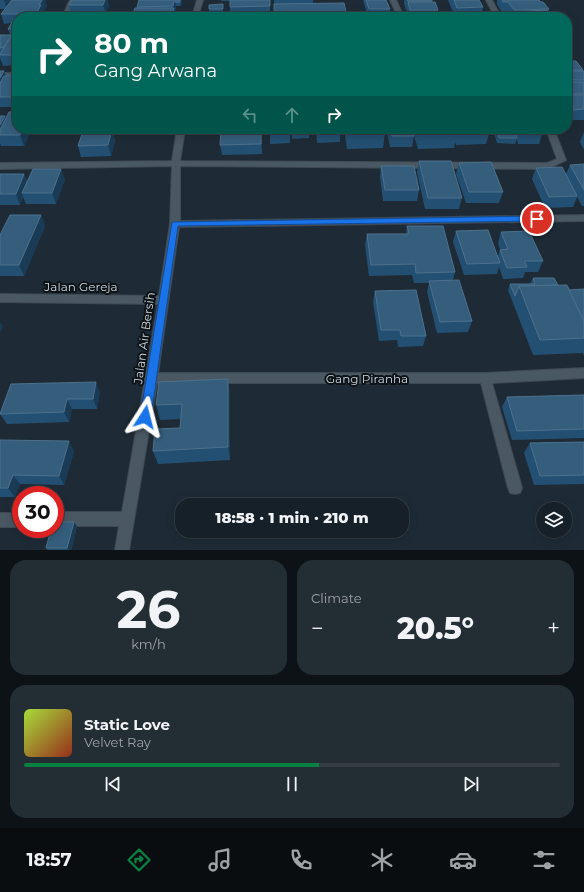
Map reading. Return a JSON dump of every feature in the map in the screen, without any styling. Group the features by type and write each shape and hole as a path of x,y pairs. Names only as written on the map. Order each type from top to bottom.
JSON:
{"street":[{"path":"67,12 73,0"},
{"path":"196,12 200,0"},
{"path":"392,0 398,12"},
{"path":"489,0 495,12"},
{"path":"0,75 12,75"},
{"name":"Jalan Air Bersih","path":"122,550 175,224 176,163 180,134"},
{"path":"0,166 176,163 548,166 562,160 552,134"},
{"path":"175,224 584,218"},
{"name":"Jalan Gereja","path":"0,298 162,300"},
{"name":"Gang Piranha","path":"151,378 485,378 584,373"},
{"path":"485,378 515,488"},
{"path":"64,520 127,519"},
{"path":"0,520 12,520"}],"building":[{"path":"12,0 42,0 37,12 12,12 12,14 1,14"},
{"path":"72,0 105,0 103,5 69,5"},
{"path":"139,0 174,0 173,6 137,7"},
{"path":"230,0 270,0 270,6 230,7"},
{"path":"366,0 386,0 390,9 369,9"},
{"path":"407,0 432,0 432,1 408,1"},
{"path":"454,0 479,0 483,7 457,8"},
{"path":"502,0 539,0 549,9 514,10 508,2 503,2"},
{"path":"408,2 435,2 438,10 410,10"},
{"path":"344,3 346,12 274,12 274,4"},
{"path":"223,4 223,9 209,9 209,5"},
{"path":"135,8 174,8 173,12 134,12"},
{"path":"547,10 548,12 512,12"},
{"path":"12,22 12,29 8,29"},
{"path":"0,35 12,35 4,47 0,48"},
{"path":"11,36 12,36 12,55 0,54"},
{"path":"572,61 576,61 583,70 572,70"},
{"path":"0,71 4,71 0,78"},
{"path":"572,71 584,71 584,80 572,80"},
{"path":"12,75 12,97 0,97 0,83 4,76"},
{"path":"572,82 584,82 584,94 572,94"},
{"path":"572,95 584,95 584,109 574,110 572,107"},
{"path":"9,112 12,112 12,134 20,135 0,135 0,130"},
{"path":"0,116 5,116 0,125"},
{"path":"82,134 111,134 108,145 78,146"},
{"path":"221,134 261,134 261,144 220,145"},
{"path":"391,134 413,134 414,136 392,136"},
{"path":"498,134 515,134 517,138 499,138"},
{"path":"419,161 451,161 462,198 428,198"},
{"path":"491,162 503,192 469,192 459,163"},
{"path":"584,164 584,190 570,165"},
{"path":"381,166 414,166 419,190 385,190"},
{"path":"562,167 577,196 549,197 536,168"},
{"path":"33,169 61,169 52,193 22,193"},
{"path":"0,174 24,174 16,194 0,194"},
{"path":"10,215 41,215 19,265 0,265 0,235"},
{"path":"407,226 443,226 455,272 416,273 415,264 371,265 367,234 409,234"},
{"path":"488,230 500,263 467,264 456,231"},
{"path":"529,231 543,261 524,261 527,267 507,268 500,250 508,249 501,232"},
{"path":"533,278 554,278 558,285 519,286 515,296 510,284 535,284"},
{"path":"459,280 472,321 440,322 429,281"},
{"path":"567,285 584,321 584,338 540,340 519,286"},
{"path":"584,289 584,321 569,290"},
{"path":"416,290 426,336 401,336 400,330 381,330 375,291"},
{"path":"228,379 228,447 153,451 155,429 180,428 182,404 156,405 159,382"},
{"path":"96,382 93,399 67,399 64,412 0,414 11,384"},
{"path":"584,395 584,429 517,431 507,397"},
{"path":"0,440 69,441 59,476 13,475 8,488 0,488"},
{"path":"584,442 584,475 540,476 530,443"},
{"path":"64,522 74,522 67,548 46,548 49,538 64,538"}],"route":[{"path":"145,417 175,224 537,219"}]}
